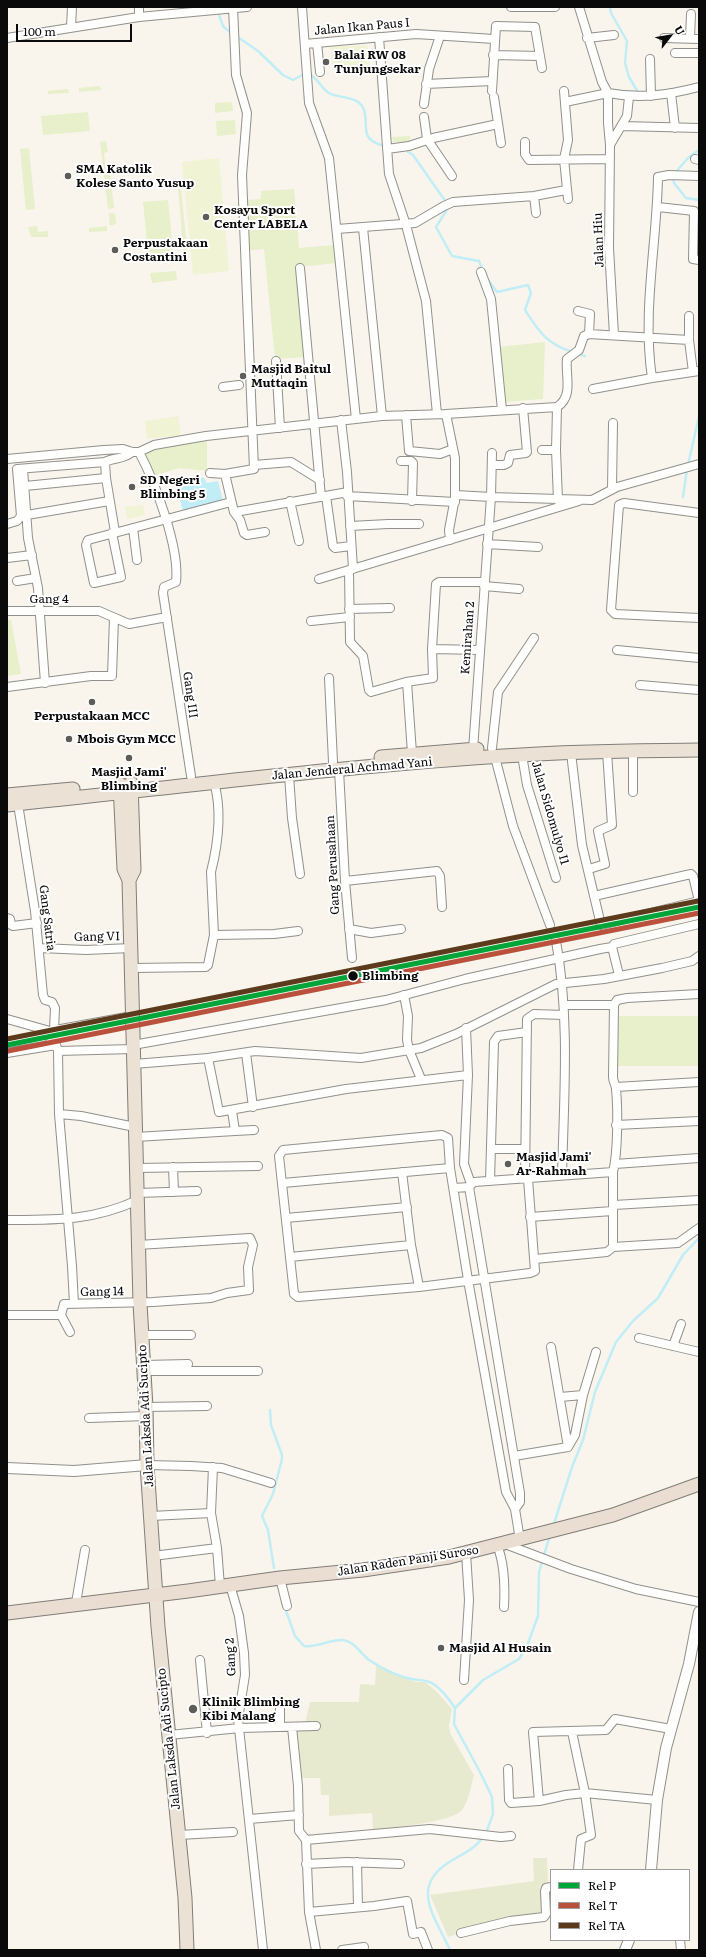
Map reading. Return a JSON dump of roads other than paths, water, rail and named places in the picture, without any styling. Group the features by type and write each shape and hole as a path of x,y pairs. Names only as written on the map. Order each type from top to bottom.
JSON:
{"highway":[{"name":"Jalan Raden Panji Suroso","path":"7,1613 280,1578 363,1570 466,1553 614,1515 699,1484"}],"main road":[{"name":"Jalan Jenderal Achmad Yani","path":"7,795 214,782 289,775 412,753 430,756 494,752 526,746 631,745 699,742"},
{"name":"Jalan Jenderal Achmad Yani","path":"12,804 98,795 191,776 336,766 473,750 522,755 699,750"},
{"name":"Jalan Laksda Adi Sucipto","path":"129,788 126,808 134,870 128,880 132,968 138,1245 147,1465 156,1595 185,1898 186,1950"},
{"path":"98,795 126,808 134,800 129,788"}],"street":[{"path":"71,28 72,7"},
{"path":"139,7 139,17"},
{"path":"7,38 187,10 247,7"},
{"path":"302,7 311,110 326,145 329,158 356,419"},
{"path":"511,7 555,7"},
{"path":"579,7 587,38 602,82 608,93"},
{"path":"210,473 224,474 254,469 245,385 242,175 246,113 236,75 233,8"},
{"path":"690,38 691,14"},
{"path":"501,143 492,81 496,26 534,26 536,28 542,68"},
{"name":"Jalan Ikan Paus I","path":"305,44 422,34 494,39"},
{"path":"587,38 614,35"},
{"path":"424,104 426,84 440,36"},
{"path":"379,37 389,174 406,225 426,301 437,414"},
{"path":"664,38 699,39"},
{"path":"317,43 320,72"},
{"path":"676,53 699,52"},
{"path":"493,55 540,56"},
{"path":"650,59 651,94"},
{"path":"426,84 492,81"},
{"path":"565,102 608,93 629,97 671,93 698,87"},
{"path":"564,91 568,140 564,159 568,199"},
{"name":"Jalan Hiu","path":"608,93 610,145 609,248 613,288 614,335"},
{"path":"671,93 676,128"},
{"path":"610,145 627,116 629,97"},
{"path":"424,117 427,139 452,176"},
{"path":"387,149 409,146 427,139 498,124"},
{"path":"622,126 699,128"},
{"path":"525,142 525,154 528,159 610,159"},
{"path":"652,378 647,338 658,207 658,177 672,175 699,176"},
{"path":"337,229 406,225 421,220 447,204 534,196 566,190"},
{"path":"534,196 536,213"},
{"path":"658,207 694,211 693,259 699,260"},
{"path":"363,228 382,416"},
{"path":"300,268 320,480 333,546 335,548 350,546"},
{"path":"481,272 491,299 502,410"},
{"path":"578,311 590,314 589,334"},
{"path":"593,388 696,371 689,340 689,316"},
{"path":"7,524 17,521 21,516 17,469 105,462 109,460 127,458 136,452 154,445 251,430 382,416 446,414 557,407 564,402 568,394 567,360 573,354 582,338 589,334 689,340"},
{"path":"276,362 280,428"},
{"path":"222,387 245,385"},
{"path":"557,407 556,450 558,500"},
{"path":"492,465 504,465 508,463 510,455 527,452 523,408"},
{"path":"446,414 453,449 455,499 449,530 450,540"},
{"path":"406,415 409,450 440,454 453,449"},
{"path":"341,420 350,526 350,644 363,656 369,691 372,692 407,682 433,678 432,649 437,583 484,584 519,590"},
{"path":"610,490 613,423"},
{"path":"7,458 123,449 136,452 152,478 166,518"},
{"path":"542,450 556,450"},
{"name":"Kemirahan 2","path":"473,750 491,497 492,453"},
{"path":"401,461 412,462 412,501"},
{"path":"105,462 109,501 114,532 121,577 94,583 86,543 90,539 114,532 133,528 166,518 231,502"},
{"path":"254,465 292,462 320,480"},
{"path":"319,579 579,501 596,498 610,490 698,465"},
{"path":"23,469 28,538 36,578 45,683"},
{"path":"224,474 234,512 246,534 265,532"},
{"path":"25,486 106,478"},
{"path":"235,512 290,501 348,494 412,501 491,497 579,501"},
{"path":"27,515 109,501"},
{"path":"290,501 299,541"},
{"path":"699,512 624,503 619,505 611,610 615,614 699,618"},
{"name":"Gang III","path":"166,518 176,575 174,583 163,588 191,776"},
{"path":"350,526 419,524"},
{"path":"133,528 137,560"},
{"path":"487,544 538,547"},
{"path":"7,558 32,555"},
{"path":"17,581 36,578"},
{"path":"311,621 350,613 390,608"},
{"name":"Gang 4","path":"7,611 39,610 102,612 129,624 167,617"},
{"path":"7,687 91,676 112,676 114,618"},
{"path":"534,638 498,692 494,752 514,826 550,925"},
{"path":"432,649 480,650"},
{"path":"617,650 699,658"},
{"name":"Gang Perusahaan","path":"329,678 352,958"},
{"path":"407,682 412,753"},
{"path":"640,685 699,690"},
{"path":"589,869 605,864 598,831 609,828 612,825 607,752"},
{"path":"633,752 634,792"},
{"path":"571,753 582,845 589,869 594,896 601,924 602,925 699,901 693,876 690,874 594,896"},
{"name":"Jalan Sidomulyo I1","path":"522,755 527,785 556,878"},
{"path":"289,775 292,818 300,874"},
{"path":"132,968 206,967 209,964 214,935 212,872 217,838 218,817 214,782"},
{"name":"Gang Satria","path":"12,804 37,923 43,995 45,1000 52,1002 55,1008 51,1031"},
{"path":"345,881 437,871 440,876 442,907"},
{"path":"7,918 10,919 13,926 37,923"},
{"path":"58,1052 133,1047 386,1000 433,987 612,947 615,944 699,924"},
{"path":"349,929 371,933 401,929"},
{"path":"214,935 259,935 298,930"},
{"path":"556,941 563,982 565,1022 562,1175"},
{"path":"612,947 619,975"},
{"name":"Gang VI","path":"40,948 86,950 131,948"},
{"path":"134,1064 208,1058 246,1053 290,1052 356,1058 409,1050 438,1042 535,993 563,982 604,979 695,961 699,956"},
{"path":"613,1246 616,1125 616,1087 613,1077 614,1005 617,1000 627,998 699,994"},
{"path":"404,995 408,1016 407,1040 409,1050 421,1079"},
{"path":"564,1005 614,1005"},
{"path":"520,1540 515,1509 506,1492 468,1280 450,1168 450,1141 446,1136 442,1135 283,1150 280,1156 294,1294 298,1297 419,1288 468,1280 532,1273 535,1270 525,1149 527,1019 530,1016 564,1015"},
{"path":"7,1019 51,1031 132,1016"},
{"path":"466,1028 468,1075 464,1164 470,1185 520,1493 520,1502 515,1509"},
{"path":"7,1043 43,1037 51,1031"},
{"path":"490,1181 494,1042 498,1036 527,1032"},
{"path":"7,1053 56,1045 58,1052 58,1114 74,1304"},
{"path":"246,1053 253,1106"},
{"path":"208,1058 218,1112 232,1111 331,1092 421,1079 468,1075"},
{"path":"616,1087 699,1082"},
{"path":"232,1111 235,1131"},
{"path":"58,1114 80,1116 136,1132 254,1130"},
{"path":"616,1125 699,1121"},
{"path":"491,1149 525,1149"},
{"path":"454,1188 490,1181 527,1179 699,1158"},
{"path":"137,1168 258,1166"},
{"path":"173,1167 174,1192"},
{"path":"283,1183 450,1168"},
{"path":"402,1172 411,1245 419,1288"},
{"path":"7,1220 67,1220 100,1215 138,1196 197,1191"},
{"path":"530,1217 699,1200"},
{"path":"286,1218 407,1207"},
{"path":"534,1259 607,1252 613,1246 678,1242 699,1228"},
{"name":"Gang 14","path":"61,1315 64,1304 140,1303 211,1298 228,1292 248,1291 248,1262 252,1245 250,1239 246,1238 138,1245"},
{"path":"290,1257 411,1245"},
{"path":"7,1315 61,1315 70,1332"},
{"path":"673,1346 681,1324"},
{"path":"142,1335 191,1335"},
{"path":"638,1338 699,1352"},
{"path":"551,1347 568,1447"},
{"path":"568,1447 575,1435 583,1395 596,1352"},
{"path":"144,1368 188,1364"},
{"path":"144,1368 258,1371"},
{"path":"560,1397 583,1395"},
{"path":"89,1418 207,1406"},
{"path":"514,1456 568,1447"},
{"path":"7,1468 74,1471 147,1465 213,1467 222,1468 271,1482"},
{"path":"151,1516 210,1513 214,1488 213,1467"},
{"name":"Gang 2","path":"210,1513 225,1585 239,1616 244,1653 245,1675 238,1713 263,1950"},
{"path":"504,1607 505,1595 501,1544 636,1589 699,1602"},
{"path":"153,1556 217,1548"},
{"path":"76,1603 85,1550"},
{"path":"464,1680 469,1600 466,1553"},
{"path":"280,1578 287,1606"},
{"path":"651,1869 657,1800 671,1729 689,1664 699,1612"},
{"path":"200,1660 207,1733"},
{"path":"280,1709 280,1727"},
{"path":"539,1801 533,1732 606,1730 613,1720 671,1729"},
{"path":"169,1735 207,1733 240,1728 316,1726"},
{"path":"292,1727 299,1831 306,1840 309,1912 316,1950"},
{"path":"572,1732 585,1793 590,1835 581,1839 578,1869"},
{"path":"508,1769 509,1802 511,1803 539,1801 566,1795 585,1793 657,1800"},
{"path":"249,1819 299,1814"},
{"path":"306,1840 430,1829 456,1834 476,1834 501,1837 511,1836"},
{"path":"179,1835 233,1832"},
{"path":"306,1864 357,1862 400,1864"},
{"path":"357,1862 358,1907"},
{"path":"462,1933 510,1921 544,1917 546,1914 548,1889"},
{"path":"309,1912 407,1901 413,1934 421,1932 428,1950"},
{"path":"342,1950 364,1947"}],"water":[{"path":"180,476 204,478 207,483 218,481 223,501 183,511 174,478"}],"waterway":[{"path":"610,7 611,13 627,41 625,63 629,77 639,94"},
{"path":"219,15 223,26 226,29 258,51 283,75 293,80 304,74"},
{"path":"309,74 312,75 329,93 358,102 364,110 367,135 374,142 381,145"},
{"path":"675,173 688,158 699,150"},
{"path":"408,152 413,155 446,202 448,208 436,227 452,256 479,261 483,271"},
{"path":"673,178 674,183 686,198 699,200"},
{"path":"486,277 497,292 528,285 531,293 525,310 530,318 550,341 573,352"},
{"path":"578,354 585,356"},
{"path":"688,465 699,416"},
{"path":"683,497 687,469"},
{"path":"553,1527 572,1467 583,1440 595,1392 616,1342 633,1321 658,1298 683,1255 699,1238"},
{"path":"270,1410 271,1425 282,1455 273,1494 262,1516 268,1530 274,1568"},
{"path":"486,1833 493,1814 492,1797 454,1724 455,1708 483,1680 519,1659 527,1646 538,1616 539,1572 550,1535"},
{"path":"285,1608 295,1636 304,1646 314,1646 338,1640 347,1641 354,1645 369,1660 384,1669 406,1678 432,1683 438,1687 455,1708"},
{"path":"450,1950 432,1913 428,1891 431,1881 438,1871 451,1861 473,1848 483,1837"}],"rail line":[{"name":"TA","path":"7,1039 698,901"},
{"name":"P","path":"7,1045 699,907"},
{"name":"T","path":"8,1051 699,913"}],"place":[{"name":"Balai RW 08 Tunjungsekar","path":"326,62"},
{"name":"SMA Katolik Kolese Santo Yusup","path":"68,176"},
{"name":"Kosayu Sport Center LABELA","path":"206,217"},
{"name":"Perpustakaan Costantini","path":"115,250"},
{"name":"Masjid Baitul Muttaqin","path":"243,376"},
{"name":"SD Negeri Blimbing 5","path":"132,487"},
{"name":"Perpustakaan MCC","path":"92,702"},
{"name":"Mbois Gym MCC","path":"69,739"},
{"name":"Masjid Jami' Blimbing","path":"129,758"},
{"name":"Blimbing","path":"353,976"},
{"name":"Masjid Jami' Ar-Rahmah","path":"508,1164"},
{"name":"Masjid Al Husain","path":"441,1648"},
{"name":"Klinik Blimbing Kibi Malang","path":"193,1709"}]}
